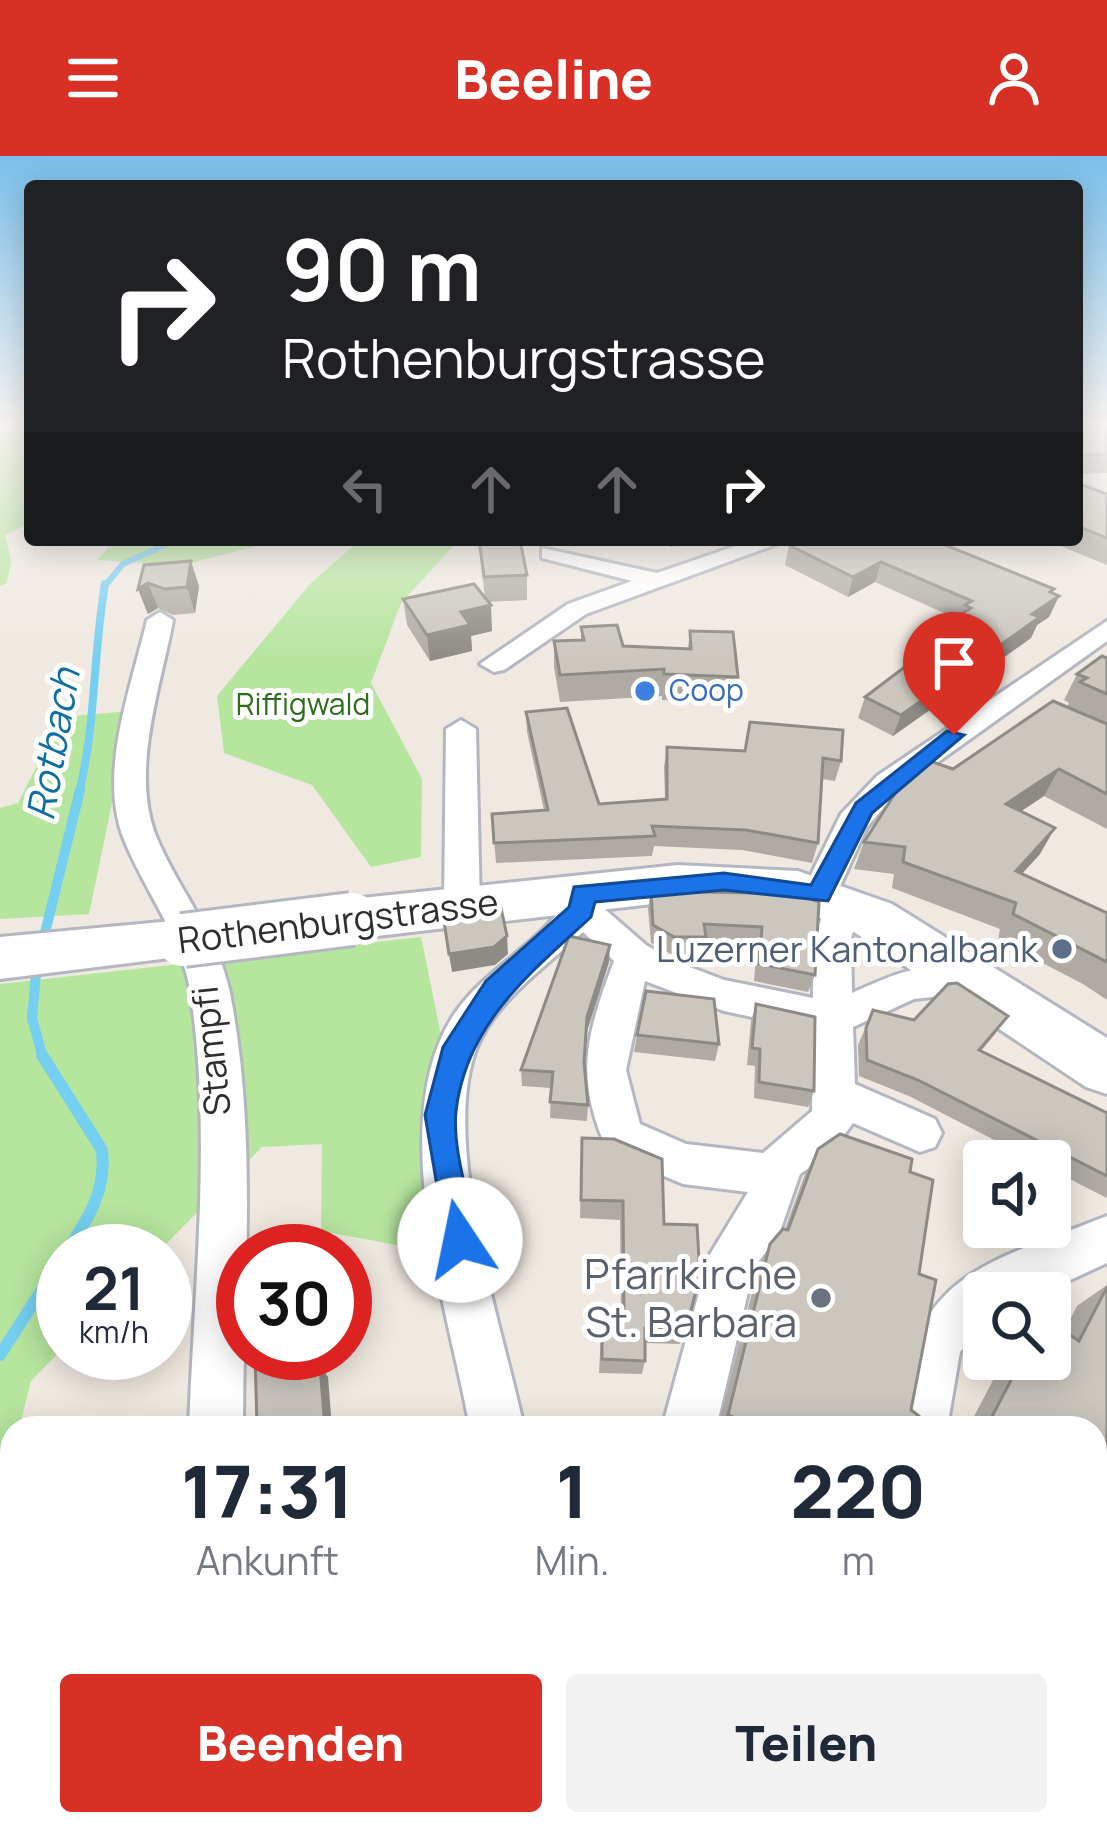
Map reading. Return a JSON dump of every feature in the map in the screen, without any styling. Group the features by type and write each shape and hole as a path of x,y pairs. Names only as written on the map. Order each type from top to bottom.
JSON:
{"main road":[{"name":"Rothenburgstrasse","path":"0,958 446,907 582,902 724,881 910,940 1107,1069"}],"street":[{"path":"494,664 577,609 757,546"},
{"path":"550,553 652,579"},
{"name":"Stampfi","path":"160,620 130,797 136,831 170,889 209,988 220,1146 216,1416"},
{"path":"692,1416 733,1256 761,1221 778,1168 814,1140 833,1117 823,1016 834,918 853,822 876,794 1107,629"},
{"path":"1009,697 1044,714"},
{"path":"446,907 461,729"},
{"path":"494,1416 450,1194 440,1115 457,1047 496,989 582,902 635,957 689,985 758,1006 823,1016 930,978"},
{"path":"635,957 608,1030 604,1087 610,1115 624,1138 683,1164 778,1168"},
{"path":"833,1094 920,1133"},
{"path":"1034,1272 1107,1239"},
{"path":"922,1416 939,1332 963,1304"}],"green space":[{"path":"0,503 24,503 24,526 5,535 11,560 7,583 0,586"},
{"path":"110,546 256,546 184,565 97,560"},
{"name":"Riffigwald","path":"353,546 453,546 401,603 371,683 422,779 421,857 371,867 312,785 224,753 217,696 311,583"},
{"name":"Riffigwald","path":"131,711 89,914 0,919 0,808 18,803 62,717"},
{"path":"421,937 441,1035 418,1249 372,1240 372,1224 321,1224 322,1144 262,1147 186,1224 36,1224 36,1376 22,1416 0,1416 0,984"}],"building":[{"path":"1083,503 1107,503 1107,538 1083,528"},
{"path":"480,546 521,546 527,575 484,577"},
{"path":"791,546 948,546 1054,589 1050,592 1059,596 1032,614 1040,617 901,715 865,697 959,626 949,622 971,608 965,605 972,601 881,562 853,577"},
{"path":"191,561 187,587 164,589 148,583 138,589 144,565"},
{"path":"474,584 491,605 461,612 470,625 427,635 403,599"},
{"path":"617,625 623,646 691,649 690,631 733,632 738,677 664,674 664,669 560,675 554,641 584,640 581,627"},
{"path":"1102,656 1107,658 1107,694 1080,682 1087,678 1077,674"},
{"path":"1053,701 1107,724 1107,794 1059,769 1006,804 1055,828 1016,871 1107,913 1107,962 1013,914 1016,903 903,862 905,847 864,842 912,767 924,759 953,769"},
{"path":"567,708 599,804 667,799 667,747 745,751 750,722 843,730 841,761 823,758 818,843 746,830 652,826 655,836 494,843 492,814 548,810 526,712"},
{"path":"651,891 797,894 819,902 815,975 759,964 762,927 704,924 706,937 674,937 653,925"},
{"path":"501,908 507,936 494,947 449,954 443,915"},
{"path":"569,936 610,945 587,1017 588,1105 550,1102 553,1072 521,1070"},
{"path":"957,983 1008,1016 979,1050 1107,1113 1107,1176 1071,1158 1071,1140 1036,1140 918,1080 867,1060 866,1028 873,1010 914,1020 948,984"},
{"path":"646,991 714,999 719,1044 637,1035"},
{"path":"756,1004 815,1017 814,1091 759,1082 760,1049 752,1048"},
{"name":"Pfarrkirche St. Barbara","path":"840,1134 912,1159 910,1172 933,1180 919,1274 936,1280 911,1410 919,1416 728,1415 770,1244 783,1229 788,1230 818,1149"},
{"path":"582,1138 614,1139 662,1159 664,1224 697,1225 700,1276 686,1329 645,1328 645,1361 602,1359 602,1314 624,1314 623,1201 581,1200"},
{"path":"1107,1287 1107,1416 992,1416 1011,1380 1071,1380 1071,1335 1079,1341"},
{"path":"256,1380 321,1380 324,1416 257,1416"}],"waterway":[{"name":"Rotbach","path":"105,586 123,564 162,546"},
{"name":"Rotbach","path":"79,793 105,586"},
{"name":"Rotbach","path":"42,945 80,790"},
{"name":"Rotbach","path":"37,963 32,1018 42,1055"},
{"name":"Rotbach","path":"42,1055 102,1150 99,1191 84,1224"},
{"name":"Rotbach","path":"0,1355 36,1299"}],"place":[{"name":"Coop","path":"645,691"},
{"name":"Luzerner Kantonalbank","path":"1062,949"},
{"name":"Pfarrkirche St. Barbara","path":"821,1298"}],"route":[{"path":"460,1240 440,1115 457,1047 496,989 582,911 582,894 724,881 819,895 838,849 864,808 888,783 954,735"}]}
